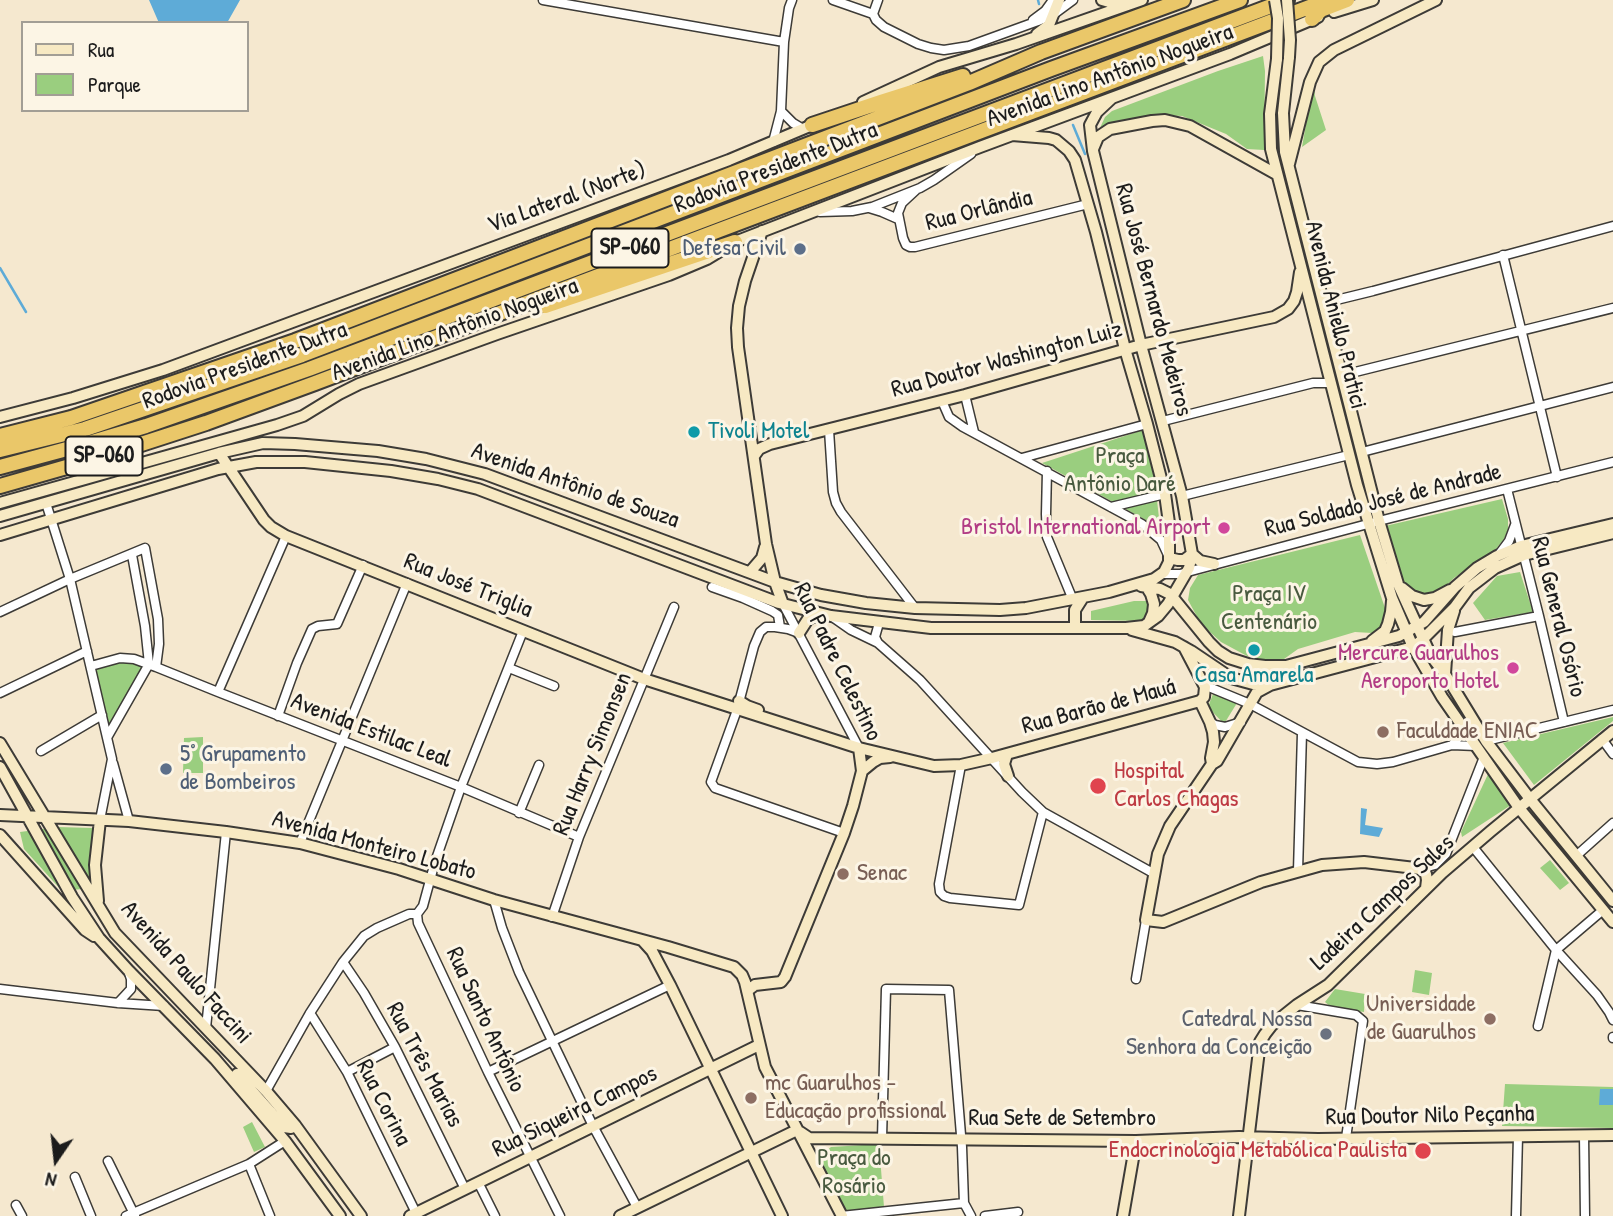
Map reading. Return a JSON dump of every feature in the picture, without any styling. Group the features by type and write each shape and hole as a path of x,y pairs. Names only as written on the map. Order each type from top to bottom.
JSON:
{"highway":[{"name":"Rodovia Presidente Dutra","path":"0,436 71,418 295,341 969,83 1041,52 1183,0"},
{"name":"Rodovia Presidente Dutra","path":"0,450 85,429 302,355 1051,69 1240,0"},
{"name":"SP-060","path":"969,83 1240,0"},
{"name":"Rodovia Presidente Dutra","path":"0,467 146,426 309,369 1287,0"},
{"name":"Rodovia Presidente Dutra","path":"0,486 206,423 1328,0"},
{"path":"1312,19 1321,10 1347,0"},
{"path":"808,127 1041,52"},
{"path":"525,304 545,306 735,242"}],"main road":[{"path":"1016,44 1048,25 1059,0"},
{"path":"1102,0 1116,4 1139,1"},
{"name":"Avenida Aniello Pratici","path":"1275,0 1283,58 1285,152 1362,453 1374,523 1392,598 1412,630"},
{"name":"Avenida Aniello Pratici","path":"1287,0 1290,40 1283,58 1270,127 1271,149 1349,455 1398,584 1412,630"},
{"name":"Avenida Lino Antônio Nogueira","path":"0,503 303,416 359,384 669,275 707,259 735,242 1230,54 1312,19 1373,0"},
{"path":"1289,166 1310,82 1319,62 1334,50 1436,0"},
{"name":"Via Lateral (Norte)","path":"0,417 163,370 773,142 939,68 1139,1"},
{"name":"Rua José Bernardo Medeiros","path":"1112,98 1097,112 1090,125 1093,151 1182,496 1192,554 1190,564 1173,597"},
{"path":"1093,151 1098,137 1110,129 1165,120 1190,126 1276,174"},
{"name":"Rua José Bernardo Medeiros","path":"1013,135 1049,138 1062,144 1075,160 1165,494 1169,523 1169,558"},
{"path":"1096,232 1112,226"},
{"name":"Rua Padre Celestino","path":"762,232 739,306 738,347 766,544 783,604"},
{"name":"Rua Doutor Washington Luiz","path":"754,456 770,444 965,395 1125,349 1280,314 1291,307 1294,301 1300,262"},
{"path":"751,436 770,444"},
{"name":"Avenida Antônio de Souza","path":"0,516 219,453 263,443 295,444 378,451 426,459 485,474 775,582 839,599 915,608 1000,610 1078,600 1140,586 1162,575"},
{"name":"Rua José Triglia","path":"219,453 264,520 286,536 644,679 738,705 784,724 859,748"},
{"name":"Avenida Antônio de Souza","path":"0,534 229,467 256,462 305,462 391,471 478,489 783,604 826,615 931,628 1126,628 1147,624"},
{"path":"1522,551 1613,524"},
{"path":"1140,586 1160,589 1173,597 1218,651 1229,658 1248,664 1286,666 1412,630 1429,617 1455,587 1477,568 1497,556 1613,533"},
{"path":"750,572 762,558 766,544"},
{"name":"Avenida Antônio de Souza","path":"1126,628 1170,640 1231,678 1270,685 1413,647 1486,573 1522,551"},
{"path":"1162,575 1168,566 1169,558 1182,560 1192,554 1200,561 1214,564"},
{"path":"1398,584 1412,596 1424,600 1435,598 1455,587"},
{"path":"1140,586 1153,599 1155,608 1147,624"},
{"path":"1147,624 1158,616 1173,597"},
{"path":"1367,645 1385,631 1392,598"},
{"path":"1075,628 1078,600"},
{"path":"1445,674 1448,629 1455,607"},
{"path":"799,633 808,619 826,615"},
{"path":"1412,630 1445,674 1481,743 1484,757 1519,808 1613,922"},
{"path":"1412,630 1413,647 1465,730 1481,743 1530,799 1613,901"},
{"name":"Rua Barão de Mauá","path":"859,748 934,766 961,765 1200,701 1205,693 1204,685 1184,647"},
{"path":"1270,685 1257,692 1217,761 1212,764 1170,826 1153,873 1146,920 1163,922 1261,882 1322,865 1364,862 1420,869 1427,876 1426,888"},
{"path":"1200,701 1210,722 1214,742 1212,764"},
{"name":"Ladeira Campos Sales","path":"1248,1138 1261,1042 1272,1025 1328,985 1426,888 1613,731"},
{"name":"Avenida Paulo Faccini","path":"0,743 115,933 266,1091 295,1125 361,1216"},
{"name":"Rua Padre Celestino","path":"747,991 759,983 781,982 785,977 844,833 860,783 862,771 859,748"},
{"path":"1007,754 1004,764 1008,776"},
{"path":"862,771 880,758 892,756"},
{"name":"Avenida Paulo Faccini","path":"0,766 72,897 99,939 215,1059 285,1141 340,1216"},
{"name":"Avenida Monteiro Lobato","path":"0,815 129,821 300,844 399,869 494,900 730,964 742,975 747,991"},
{"path":"99,907 95,864 100,820"},
{"path":"0,835 85,930 99,939"},
{"path":"640,939 652,951 670,985 782,1216"},
{"path":"747,991 765,1067 842,1216"},
{"path":"174,1016 183,1013 211,1042 225,1048"},
{"name":"Rua Siqueira Campos","path":"413,1215 431,1211 478,1182 759,1045"},
{"path":"215,1059 229,1066 284,1127 291,1128 295,1125"},
{"path":"620,1216 797,1130"},
{"name":"Rua Sete de Setembro","path":"797,1130 809,1138 1136,1142 1248,1138"},
{"name":"Rua Doutor Nilo Peçanha","path":"1248,1138 1613,1135"},
{"path":"812,1161 821,1145 833,1138"},
{"path":"1239,1216 1248,1138"},
{"path":"1123,1216 1136,1142"}],"street":[{"path":"543,0 784,42"},
{"path":"773,142 781,111 784,42 792,0"},
{"path":"833,0 873,14 884,27 918,44 944,50 969,46 1021,27 1054,14 1073,0"},
{"path":"873,14 878,0"},
{"path":"1021,27 1045,11 1054,0"},
{"path":"781,111 793,123 808,127"},
{"name":"Avenida Lino Antônio Nogueira","path":"813,212 869,208 916,190 980,147"},
{"path":"869,208 898,219 902,202 916,190"},
{"name":"Rua Orlândia","path":"898,219 904,243 915,247 1088,204"},
{"path":"1324,303 1613,226"},
{"path":"1503,255 1557,477"},
{"path":"1343,375 1613,308"},
{"path":"1312,383 1326,368"},
{"path":"1163,421 1312,383 1330,383"},
{"path":"1362,453 1613,387"},
{"path":"965,395 974,432"},
{"path":"942,401 949,417 963,427 1150,530 1161,540 1169,558"},
{"path":"1022,458 1147,424"},
{"path":"829,429 833,492 841,513 915,608"},
{"path":"1182,496 1349,455"},
{"name":"Rua Soldado José de Andrade","path":"1162,575 1186,573 1613,462"},
{"path":"1047,471 1047,537 1078,600"},
{"name":"Rua General Osório","path":"1507,489 1564,722"},
{"path":"1111,507 1165,494"},
{"path":"46,503 70,579 129,821"},
{"name":"Rua General Osório","path":"1497,556 1509,541 1515,522"},
{"path":"218,692 286,536"},
{"path":"0,612 145,548 159,628 153,665 107,736"},
{"path":"132,555 153,665"},
{"path":"278,716 312,629 337,624 363,565"},
{"path":"300,844 407,583"},
{"path":"712,587 772,611 778,615 780,627"},
{"name":"Rua Padre Celestino","path":"783,604 859,748"},
{"name":"Rua Harry Simonsen","path":"552,916 579,838 674,607"},
{"path":"826,615 878,643 920,680 1043,812 1153,873"},
{"path":"1455,632 1539,616"},
{"path":"878,643 875,637 880,623"},
{"path":"799,633 780,627 766,627 758,636 712,785 844,833"},
{"path":"266,1091 310,1013 343,962 364,936 409,914 417,914 425,902 435,862 461,787 523,631"},
{"path":"0,693 87,651"},
{"name":"Avenida Estilac Leal","path":"91,666 120,658 153,665 461,787 579,838"},
{"path":"509,668 554,686"},
{"name":"Rua Barão de Mauá","path":"1204,685 1250,704 1352,760 1366,764 1393,762 1452,746 1481,743 1613,710"},
{"path":"41,751 102,715"},
{"path":"1210,722 1225,727 1241,722"},
{"path":"1452,746 1465,730"},
{"path":"1298,871 1302,733"},
{"path":"1602,739 1613,754"},
{"path":"1420,869 1435,865 1446,854 1484,757"},
{"path":"100,820 112,759"},
{"path":"519,813 539,765"},
{"path":"961,765 939,884 940,892 944,896 1019,905 1043,812"},
{"path":"1576,856 1613,823"},
{"path":"206,1028 226,832"},
{"path":"1474,847 1556,950 1597,995 1613,1020"},
{"path":"494,900 510,952 593,1126 637,1207"},
{"path":"1538,1027 1556,950 1603,910"},
{"name":"Rua Santo Antônio","path":"417,914 418,923 488,1072 560,1216"},
{"path":"1136,979 1146,920"},
{"name":"Rua Três Marias","path":"343,962 395,1047 465,1189"},
{"path":"118,1003 131,989 129,971"},
{"path":"488,1072 670,985"},
{"path":"0,989 164,1006"},
{"path":"882,1138 886,989 949,990 964,1203 971,1216"},
{"path":"1297,1005 1356,1015 1363,1021 1346,1139"},
{"name":"Rua Corina","path":"310,1013 347,1072 413,1215"},
{"path":"347,1072 395,1047"},
{"path":"1584,1135 1585,1216"},
{"path":"1516,1216 1518,1136"},
{"path":"108,1161 131,1215 249,1164 285,1141"},
{"path":"249,1164 270,1216"},
{"path":"75,1177 91,1216"},
{"path":"478,1182 495,1216"},
{"path":"842,1216 964,1203"},
{"path":"16,1205 22,1216"},
{"path":"985,1216 1018,1212"}],"green space":[{"path":"1263,56 1264,150 1247,149 1226,134 1182,116 1162,115 1124,121 1099,130 1105,117 1112,111"},
{"path":"1314,87 1326,130 1302,147 1312,90"},
{"name":"Praça Antônio Daré","path":"1143,430 1155,482 1159,518 1153,524 1042,463"},
{"path":"1502,499 1508,529 1496,549 1454,578 1440,592 1419,595 1409,590 1403,582 1385,526"},
{"name":"Praça IV Centenário","path":"1360,535 1385,608 1380,628 1372,633 1355,632 1298,649 1284,659 1260,659 1247,656 1221,642 1201,624 1188,600 1190,588 1198,575"},
{"path":"1520,572 1533,612 1485,620 1473,603 1497,576"},
{"path":"1134,601 1150,601 1150,615 1142,621 1091,620 1091,611"},
{"path":"127,661 146,667 109,728 95,667"},
{"path":"1213,694 1237,703 1224,724 1208,707"},
{"path":"1613,717 1613,721 1534,785 1503,743"},
{"path":"203,737 203,773 183,773 184,738"},
{"path":"1489,772 1511,805 1462,837 1461,832"},
{"path":"57,827 94,828 89,859 92,888 62,891 24,849 20,832"},
{"path":"1550,860 1569,883 1560,890 1540,868"},
{"path":"1415,970 1432,973 1429,995 1412,992"},
{"path":"1335,989 1365,994 1364,1012 1331,1007 1325,1002"},
{"path":"1505,1084 1613,1087 1613,1128 1502,1126"},
{"path":"252,1122 265,1147 254,1152 243,1127"},
{"name":"Praça do Rosário","path":"879,1144 884,1207 844,1211 825,1171 822,1159 826,1151 831,1147"}],"water":[{"path":"149,0 240,0 228,21 158,21"},
{"path":"1361,808 1367,809 1365,825 1383,828 1379,837 1360,834"},
{"path":"1600,1089 1613,1089 1613,1105 1599,1105"}],"waterway":[{"path":"1038,0 1039,4"},
{"path":"1073,125 1085,154"},
{"path":"0,268 26,312"}],"place":[{"name":"Defesa Civil","path":"800,249"},
{"name":"Tivoli Motel","path":"694,432"},
{"name":"Bristol International Airport","path":"1224,528"},
{"name":"Casa Amarela","path":"1254,650"},
{"name":"Mercure Guarulhos Aeroporto Hotel","path":"1513,668"},
{"name":"Faculdade ENIAC","path":"1383,732"},
{"name":"5° Grupamento de Bombeiros","path":"166,769"},
{"name":"Hospital Carlos Chagas","path":"1098,786"},
{"name":"Senac","path":"843,874"},
{"name":"Universidade de Guarulhos","path":"1490,1019"},
{"name":"Catedral Nossa Senhora da Conceição","path":"1326,1034"},
{"name":"mc Guarulhos - Educação profissional","path":"751,1098"},
{"name":"Endocrinologia Metabólica Paulista","path":"1423,1151"}]}
